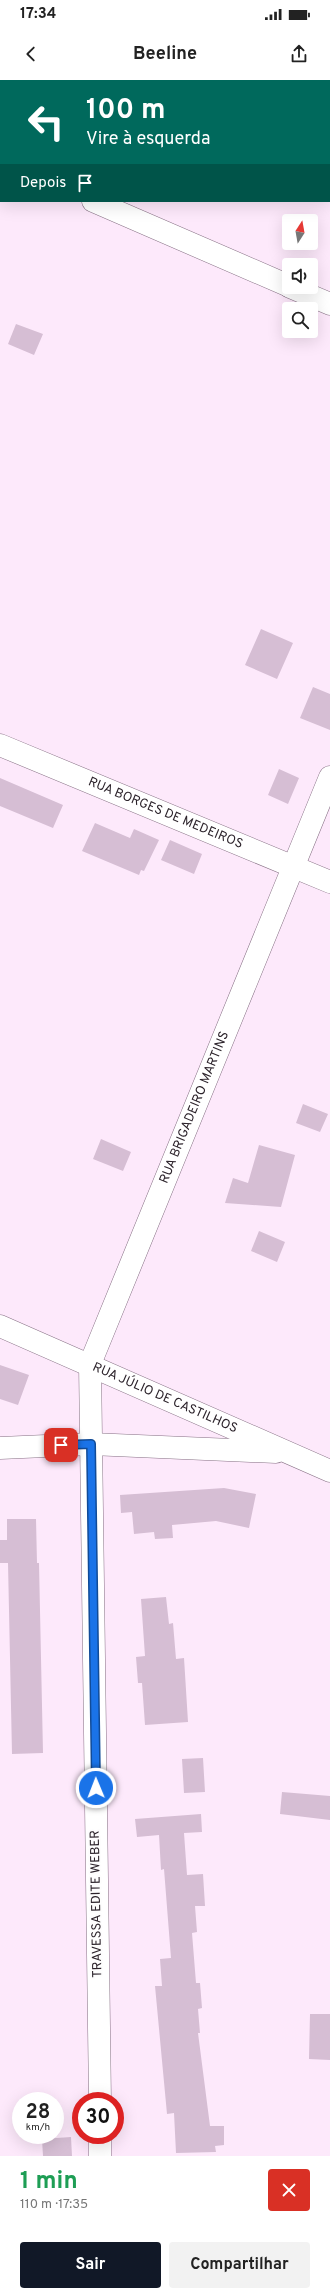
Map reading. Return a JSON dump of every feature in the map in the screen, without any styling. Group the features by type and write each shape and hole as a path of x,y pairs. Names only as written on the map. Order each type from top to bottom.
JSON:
{"street":[{"path":"95,202 282,284"},
{"path":"306,294 330,304"},
{"name":"RUA BORGES DE MEDEIROS","path":"0,745 330,882"},
{"name":"RUA BRIGADEIRO MARTINS","path":"91,1444 90,1364 330,777"},
{"name":"RUA JÚLIO DE CASTILHOS","path":"0,1326 90,1364 330,1471"},
{"path":"0,1448 91,1444 287,1453"},
{"name":"TRAVESSA EDITE WEBER","path":"91,1444 100,2092"},
{"path":"100,2144 100,2156"}],"building":[{"path":"16,324 43,334 34,355 8,344"},
{"path":"261,629 293,643 277,679 245,665"},
{"path":"313,687 330,694 330,730 300,718"},
{"path":"279,769 299,778 288,804 268,795"},
{"path":"0,778 63,805 53,828 0,806"},
{"path":"95,823 130,838 134,829 159,840 144,871 141,870 139,875 82,851"},
{"path":"170,840 202,854 194,874 161,860"},
{"path":"303,1104 328,1114 320,1132 296,1123"},
{"path":"101,1139 131,1152 123,1171 93,1159"},
{"path":"259,1145 295,1155 281,1207 225,1203 233,1178 248,1183"},
{"path":"259,1231 285,1242 277,1262 251,1251"},
{"path":"0,1365 29,1375 18,1405 0,1399"},
{"path":"224,1488 256,1494 249,1528 216,1521 172,1525 173,1538 155,1539 154,1532 134,1534 132,1512 121,1513 120,1495"},
{"path":"7,1519 36,1519 37,1563 39,1563 43,1753 12,1754 8,1563 0,1563 0,1540 7,1540"},
{"path":"166,1597 169,1624 173,1623 176,1659 184,1658 188,1722 145,1725 142,1683 138,1683 136,1657 145,1656 141,1599"},
{"path":"203,1758 205,1792 184,1793 182,1759"},
{"path":"282,1792 330,1796 330,1820 280,1814"},
{"path":"201,1814 202,1832 184,1833 187,1875 203,1874 205,1906 195,1906 197,1932 192,1933 196,1983 200,1983 202,2008 198,2009 200,2033 198,2033 210,2126 224,2126 224,2145 215,2146 216,2152 176,2153 174,2113 167,2114 155,1986 162,1986 160,1959 171,1958 164,1869 161,1870 159,1835 137,1837 135,1819"},
{"path":"310,2014 330,2014 330,2060 309,2059"},
{"path":"64,2137 71,2137 72,2156 43,2156 42,2144 64,2144"}],"route":[{"path":"61,1445 91,1444 96,1788"}]}
